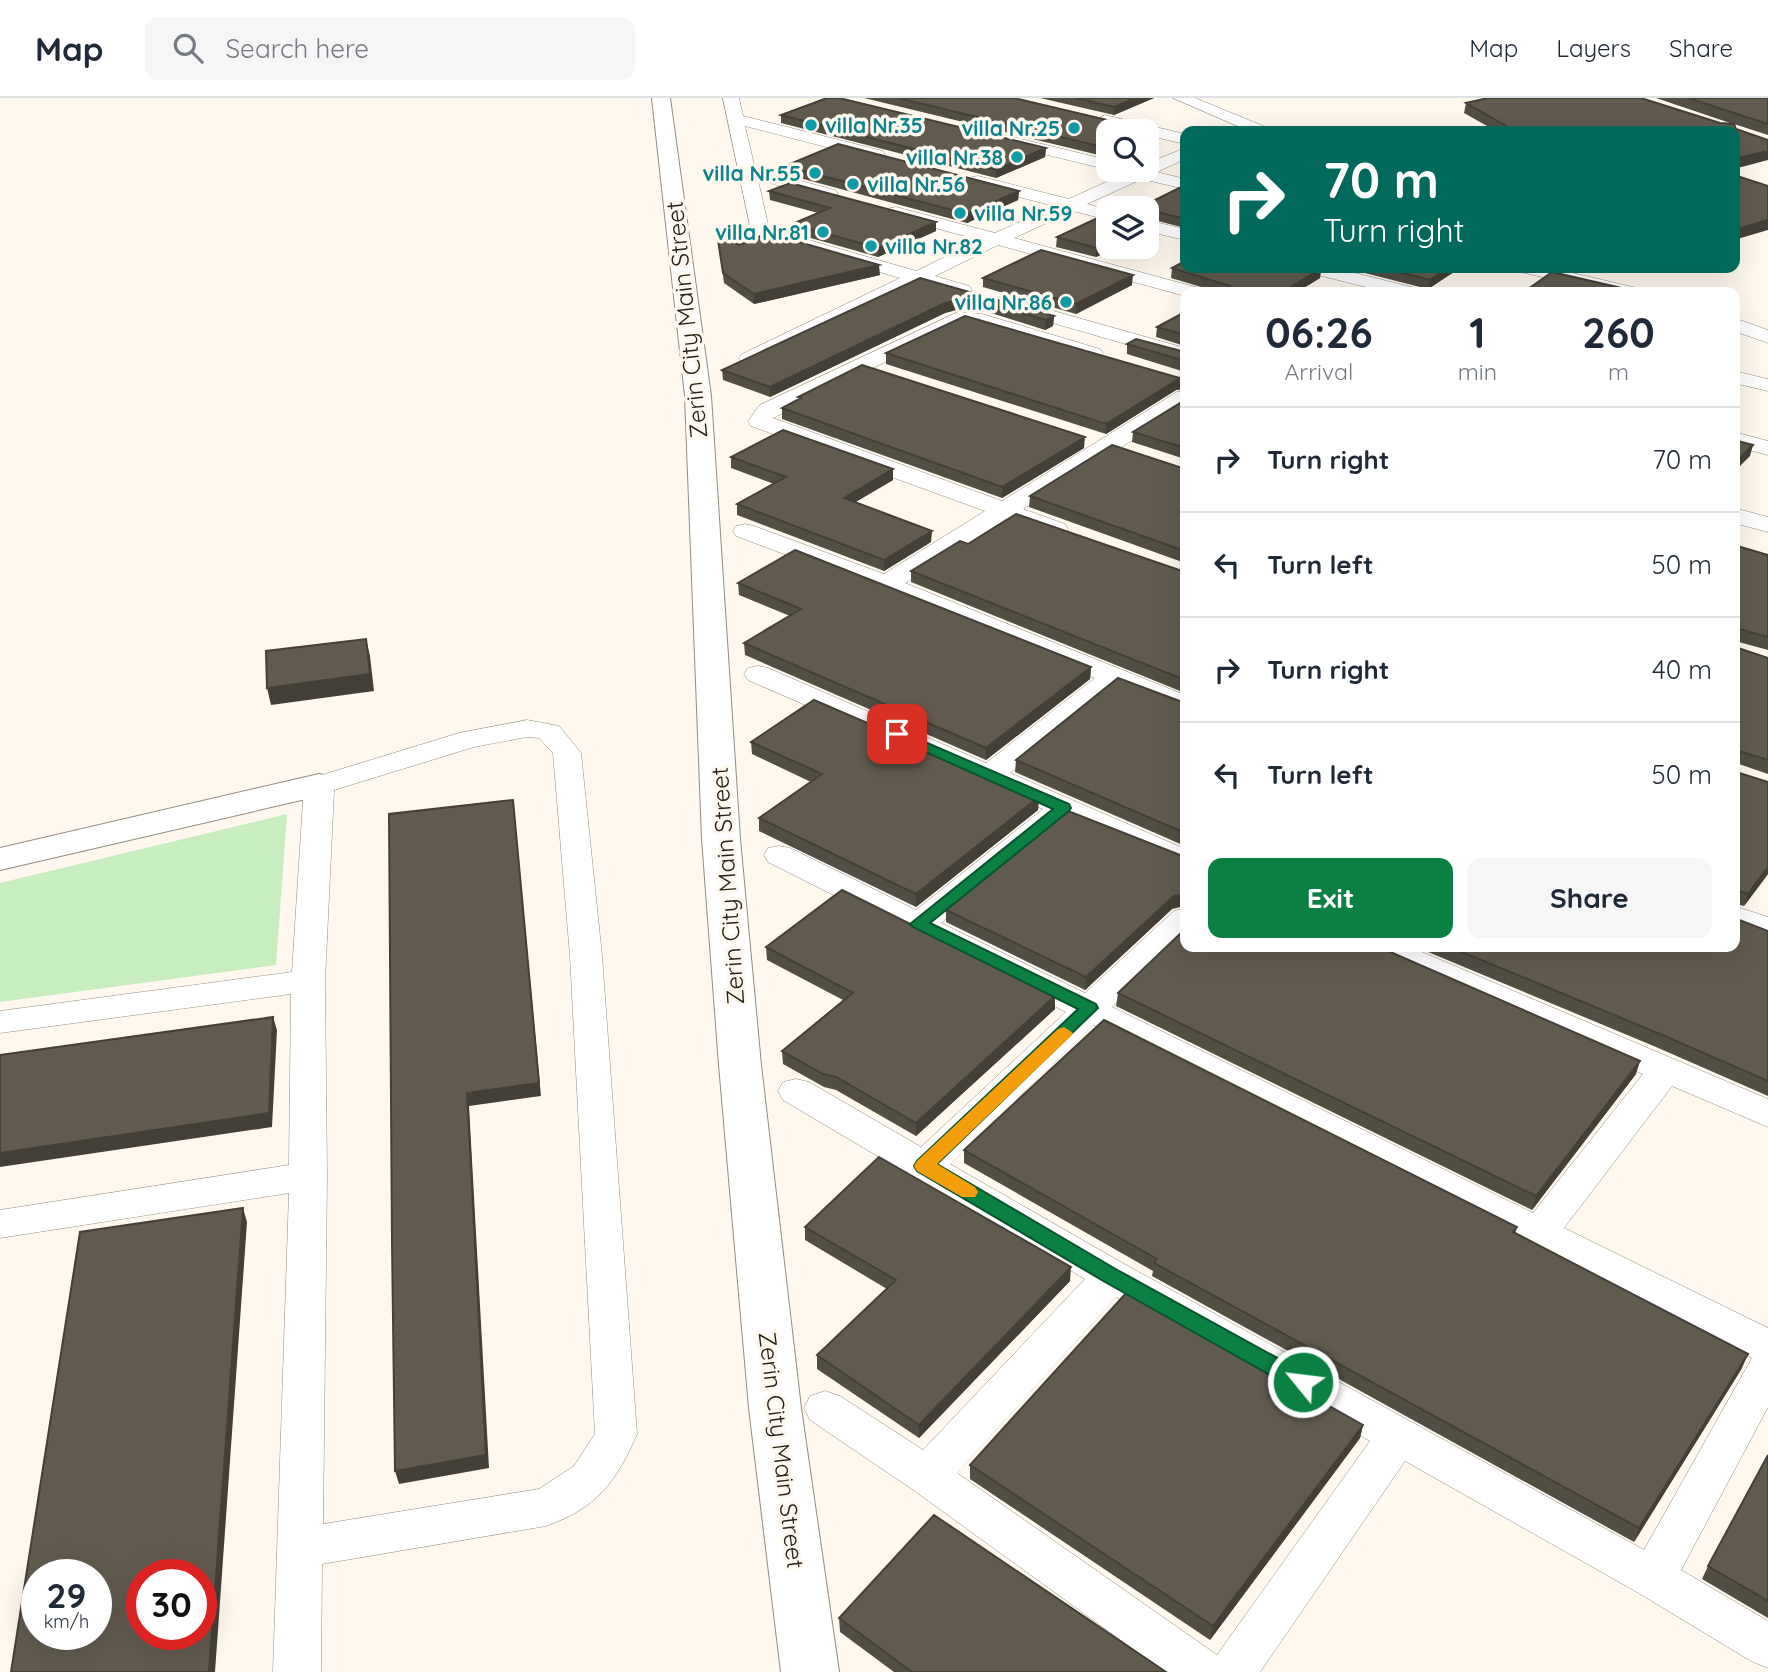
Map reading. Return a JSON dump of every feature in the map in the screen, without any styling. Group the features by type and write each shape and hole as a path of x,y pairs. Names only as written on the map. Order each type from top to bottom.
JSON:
{"street":[{"name":"Zerin City Main Street","path":"661,98 698,396 721,839 740,1065 775,1408 810,1672"},
{"path":"731,98 760,226 765,233 1180,354"},
{"path":"1181,98 1235,126"},
{"path":"1090,117 1180,138"},
{"path":"736,119 897,160"},
{"path":"990,136 1096,162"},
{"path":"1159,162 1180,155"},
{"path":"747,172 852,200"},
{"path":"964,178 1096,212"},
{"path":"1159,178 1180,183"},
{"path":"741,362 1114,182"},
{"path":"878,208 1180,289"},
{"path":"1159,228 1180,234"},
{"path":"1333,273 1388,287"},
{"path":"1553,273 1623,287"},
{"path":"1606,273 1632,287"},
{"path":"1070,534 759,421 768,411 953,319 964,317 1108,358"},
{"path":"1740,326 1768,337"},
{"path":"862,365 888,373"},
{"path":"1740,378 1768,385"},
{"path":"886,584 1180,400"},
{"path":"1084,437 1135,454"},
{"path":"1740,441 1768,448"},
{"path":"1740,517 1768,525"},
{"path":"745,531 886,584 1180,703"},
{"path":"758,674 1180,858"},
{"path":"990,774 1113,677"},
{"path":"0,859 319,785 479,737 530,728 546,731 558,739 567,753 586,956 616,1434 604,1464 579,1489 546,1507 300,1548"},
{"path":"297,1672 308,1176 308,981 319,785"},
{"path":"919,924 1063,808"},
{"path":"779,855 1768,1347"},
{"path":"924,1166 1180,923"},
{"path":"1393,952 1768,1114"},
{"path":"0,1022 308,981"},
{"path":"1540,1232 1664,1070"},
{"path":"796,1091 1112,1276 1653,1578 1768,1646"},
{"path":"0,1224 308,1176"},
{"path":"928,1476 1112,1276"},
{"path":"1653,1578 1768,1368"},
{"path":"825,1408 928,1476 1203,1672"},
{"path":"1233,1672 1398,1436"}],"green space":[{"path":"287,814 276,965 0,1002 0,883"}],"building":[{"path":"827,98 839,98 1046,148 996,170 781,115"},
{"path":"898,98 1014,98 1103,119 1096,119 1096,145"},
{"path":"1076,98 1135,98 1114,107"},
{"path":"1488,98 1641,98 1735,126 1506,126 1466,103"},
{"path":"1688,98 1768,98 1768,124"},
{"path":"1740,130 1768,140 1768,151 1740,158"},
{"path":"838,144 1019,191 967,214 785,166"},
{"path":"1740,177 1768,186 1768,220 1740,228"},
{"path":"790,183 936,222 878,248 792,224 830,208 769,191"},
{"path":"1180,188 1180,218 1159,212 1159,198"},
{"path":"1096,219 1096,248 1057,237"},
{"path":"717,233 739,245 768,233 879,265 754,294 723,273"},
{"path":"1041,250 1133,275 1076,304 983,278"},
{"path":"1188,273 1314,273 1290,287 1230,286"},
{"path":"1403,273 1440,273 1430,280"},
{"path":"1551,273 1556,273 1617,287 1531,287"},
{"path":"920,278 1054,316 1046,320 964,299 945,303 770,387 722,370"},
{"path":"1180,315 1180,334 1157,327"},
{"path":"965,316 1180,380 1106,424 886,353"},
{"path":"1136,339 1180,351 1180,360 1127,344"},
{"path":"862,365 1085,437 1002,487 782,408 801,398 798,397"},
{"path":"1180,403 1180,446 1133,432"},
{"path":"783,430 893,469 844,498 932,531 884,560 737,504 786,477 731,457"},
{"path":"1740,442 1753,445 1740,458"},
{"path":"1112,445 1180,467 1180,549 1030,496"},
{"path":"1016,514 1180,570 1180,678 911,571 960,541 968,544"},
{"path":"1740,547 1768,555 1768,637 1740,629"},
{"path":"795,550 1091,667 986,748 744,643 801,609 738,583"},
{"path":"366,639 370,674 267,688 266,651"},
{"path":"1740,649 1768,658 1768,760 1740,751"},
{"path":"1118,678 1180,701 1180,831 1016,760"},
{"path":"814,700 1039,797 916,894 759,818 822,774 751,742"},
{"path":"1740,773 1768,782 1768,867 1748,894 1740,891"},
{"path":"513,800 539,1083 467,1093 486,1455 395,1471 389,814"},
{"path":"1068,811 1180,855 1180,895 1174,896 1086,977 946,910"},
{"path":"842,890 1055,996 916,1123 836,1077 823,1074 782,1051 853,993 766,947"},
{"path":"1740,920 1768,931 1768,1081 1462,952 1740,952"},
{"path":"1180,934 1180,952 1390,952 1640,1061 1536,1196 1118,993"},
{"path":"273,1017 269,1113 0,1153 0,1055"},
{"path":"1104,1020 1517,1227 1513,1232 1748,1354 1639,1528 1154,1263 1157,1259 964,1150"},
{"path":"879,1157 1071,1267 919,1425 817,1355 896,1280 805,1227"},
{"path":"243,1208 217,1563 217,1559 126,1559 126,1650 211,1650 209,1672 11,1672 21,1608 21,1650 112,1650 112,1559 29,1559 80,1232"},
{"path":"1127,1292 1363,1425 1213,1626 970,1465"},
{"path":"1768,1455 1768,1601 1708,1566"},
{"path":"934,1515 1166,1672 912,1672 839,1618"}],"slow traffic":[{"path":"968,1192 924,1166 1064,1033"}],"place":[{"name":"villa Nr.35","path":"811,125"},
{"name":"villa Nr.25","path":"1074,128"},
{"name":"villa Nr.38","path":"1017,157"},
{"name":"villa Nr.55","path":"815,173"},
{"name":"villa Nr.56","path":"853,184"},
{"name":"villa Nr.59","path":"960,213"},
{"name":"villa Nr.81","path":"823,232"},
{"name":"villa Nr.82","path":"871,246"},
{"name":"villa Nr.86","path":"1066,302"}],"route":[{"path":"897,734 1063,808 919,924 1090,1008 924,1166 1112,1276 1303,1382"}]}
